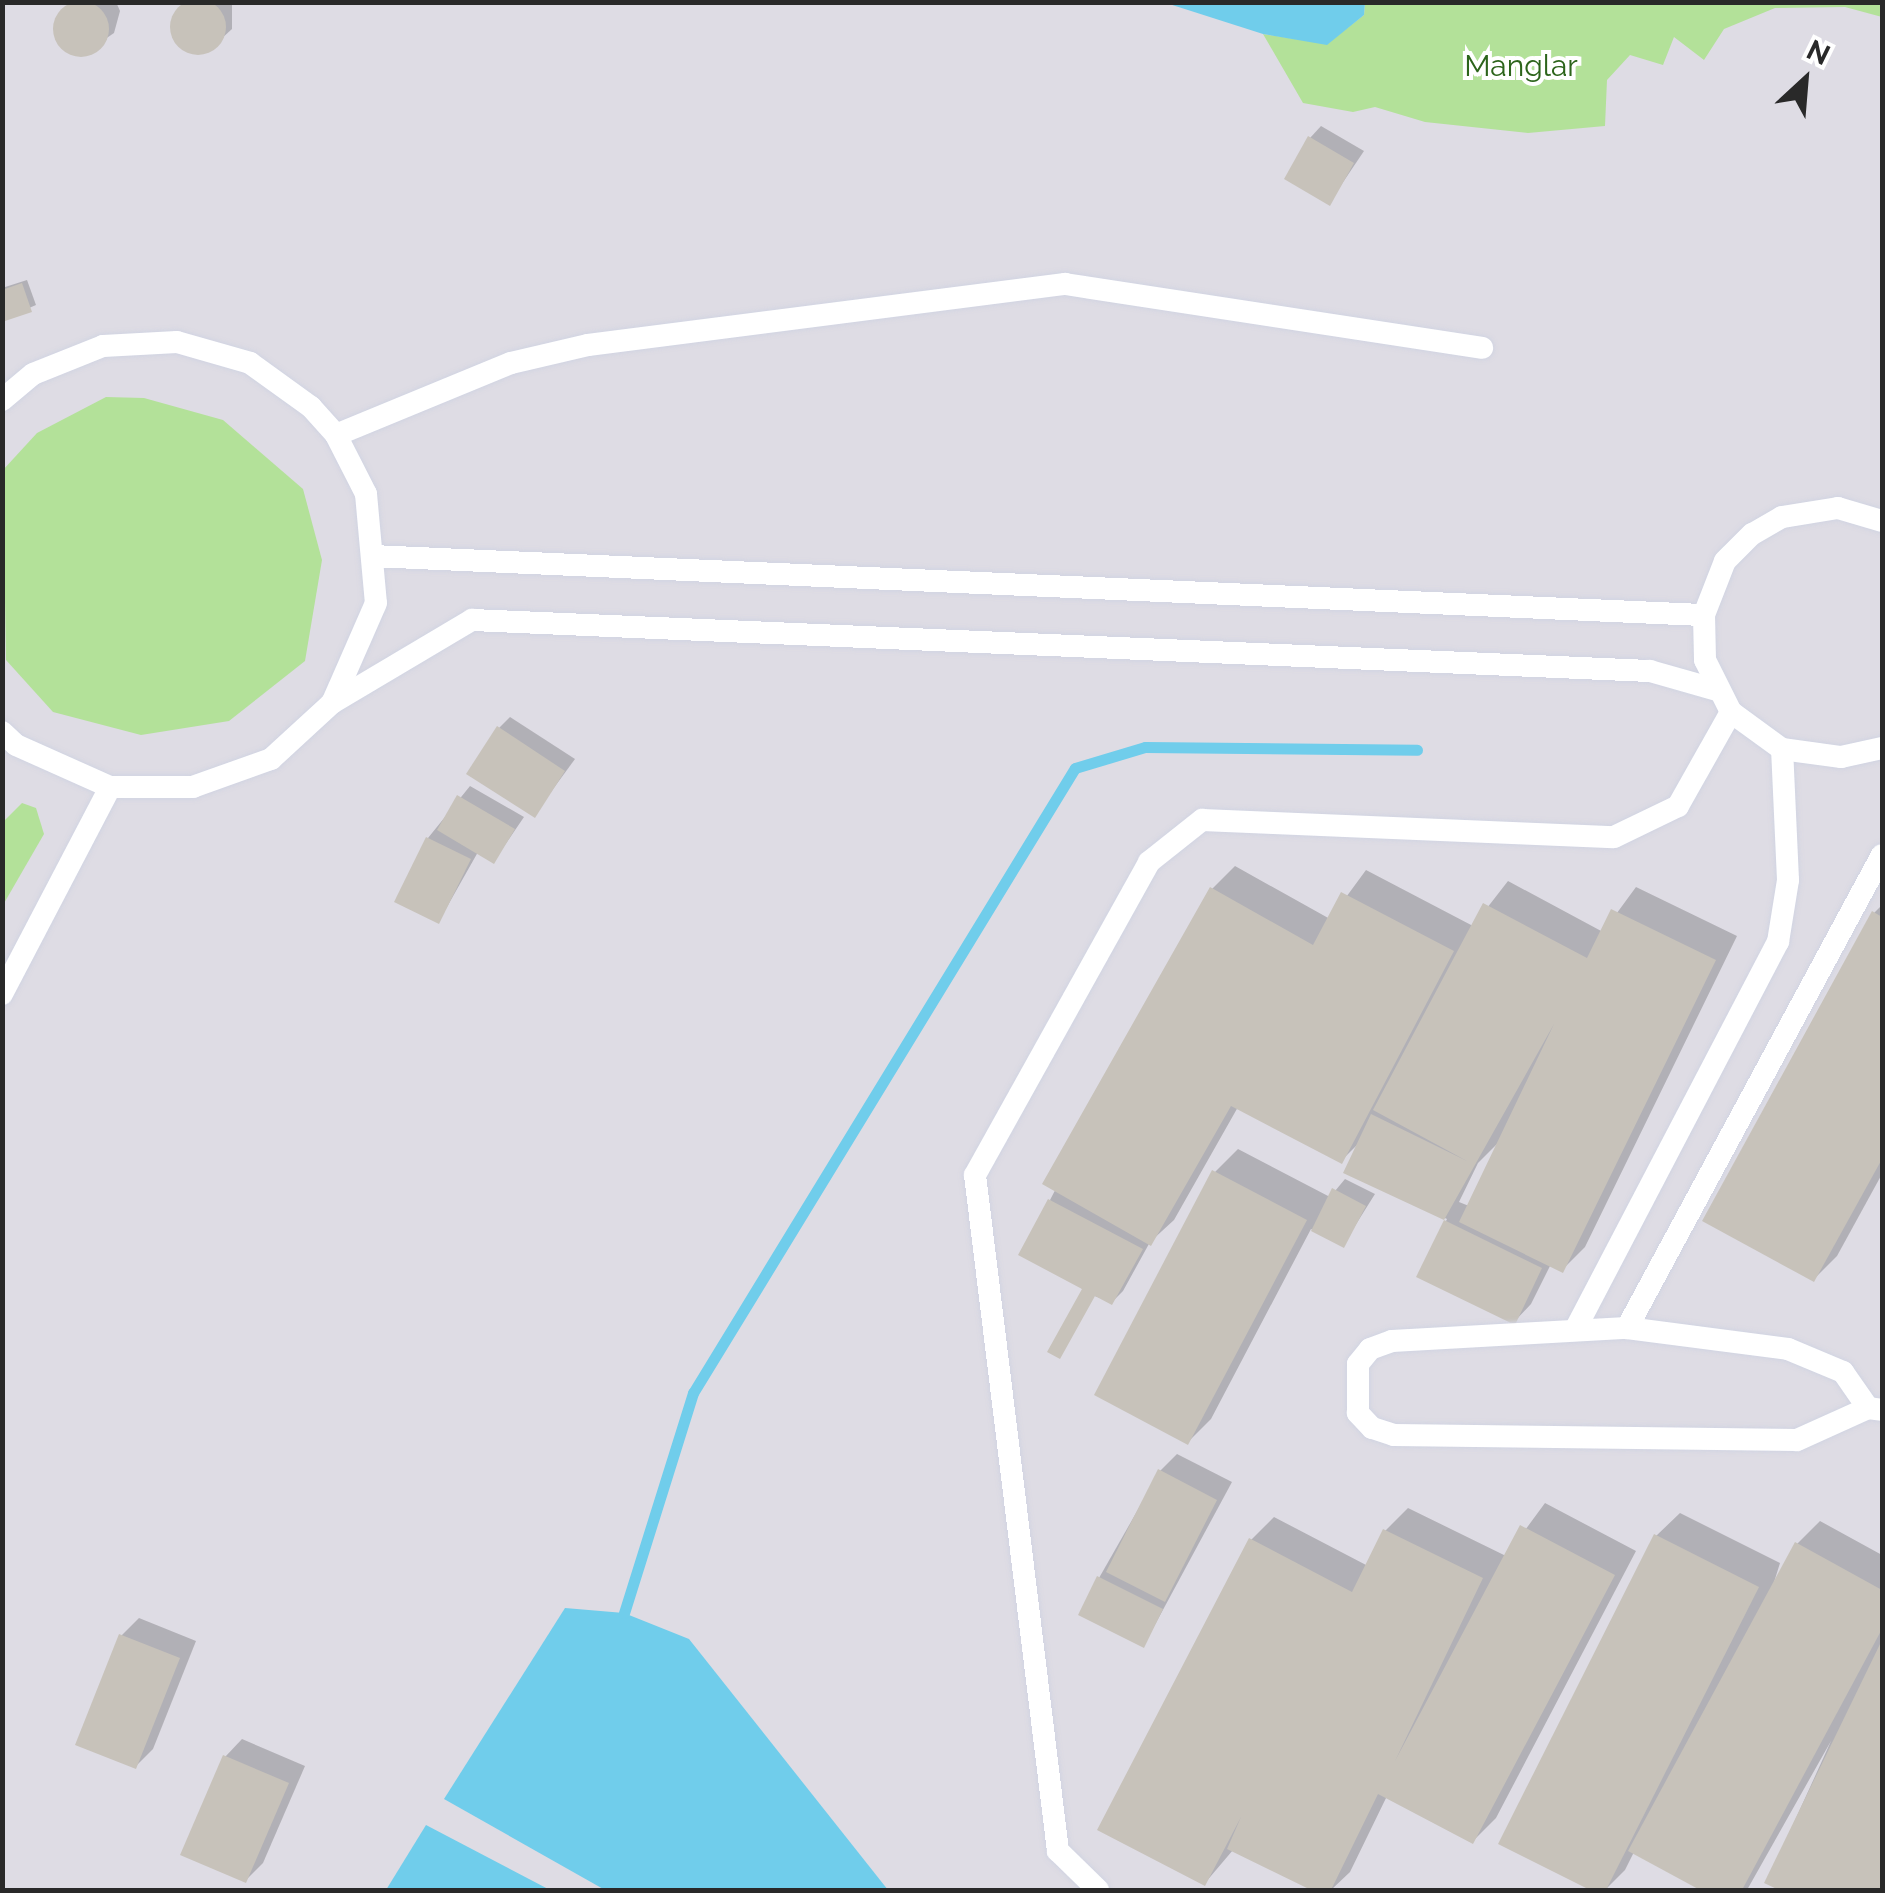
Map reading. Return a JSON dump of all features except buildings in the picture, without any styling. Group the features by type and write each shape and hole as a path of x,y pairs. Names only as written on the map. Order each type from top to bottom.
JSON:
{"lane":[{"path":"336,435 511,363 588,345 1065,284 1482,348"},
{"path":"2,400 33,374 103,346 177,342 250,363 311,406 336,435 366,494 376,603 332,704"},
{"path":"1882,521 1838,508 1782,517 1752,534 1725,561 1704,614 1706,660 1716,690 1731,712 1782,748 1841,757 1882,748"},
{"path":"372,556 1704,614"},
{"path":"2,766 9,738 110,786 193,788 271,759 332,704 472,620 1650,670 1716,690"},
{"path":"1098,1890 1058,1852 974,1175 1148,862 1202,820 1614,837 1678,806 1731,712"},
{"path":"1576,1328 1778,942 1788,880 1782,748"},
{"path":"2,994 110,786"},
{"path":"1627,1328 1882,855"},
{"path":"1576,1328 1627,1328 1788,1349 1843,1372 1875,1409 1796,1440 1394,1435 1372,1428 1358,1412 1358,1364 1381,1345 1576,1328"}],"shaded area":[{"path":"1166,2 1205,12 1364,15 1365,3 1882,3 1882,1890 3,1890 3,3"}],"green space":[{"name":"Manglar","path":"1365,3 1882,3 1882,17 1845,7 1775,8 1724,29 1704,60 1674,37 1663,65 1630,55 1607,80 1605,126 1528,133 1425,122 1375,107 1353,112 1303,103 1263,34 1327,44 1364,15"},
{"path":"106,397 144,398 223,420 303,489 322,560 305,661 229,721 141,735 53,712 6,660 3,470 37,433"},
{"path":"22,803 36,808 44,834 3,905 3,822"}],"water":[{"path":"1166,3 1365,3 1364,15 1327,45 1263,34"},
{"path":"565,1608 624,1613 689,1639 888,1890 605,1890 444,1799"},
{"path":"426,1825 550,1890 386,1890"}],"waterway":[{"path":"624,1613 693,1393 1075,768 1145,747 1417,750"}]}
